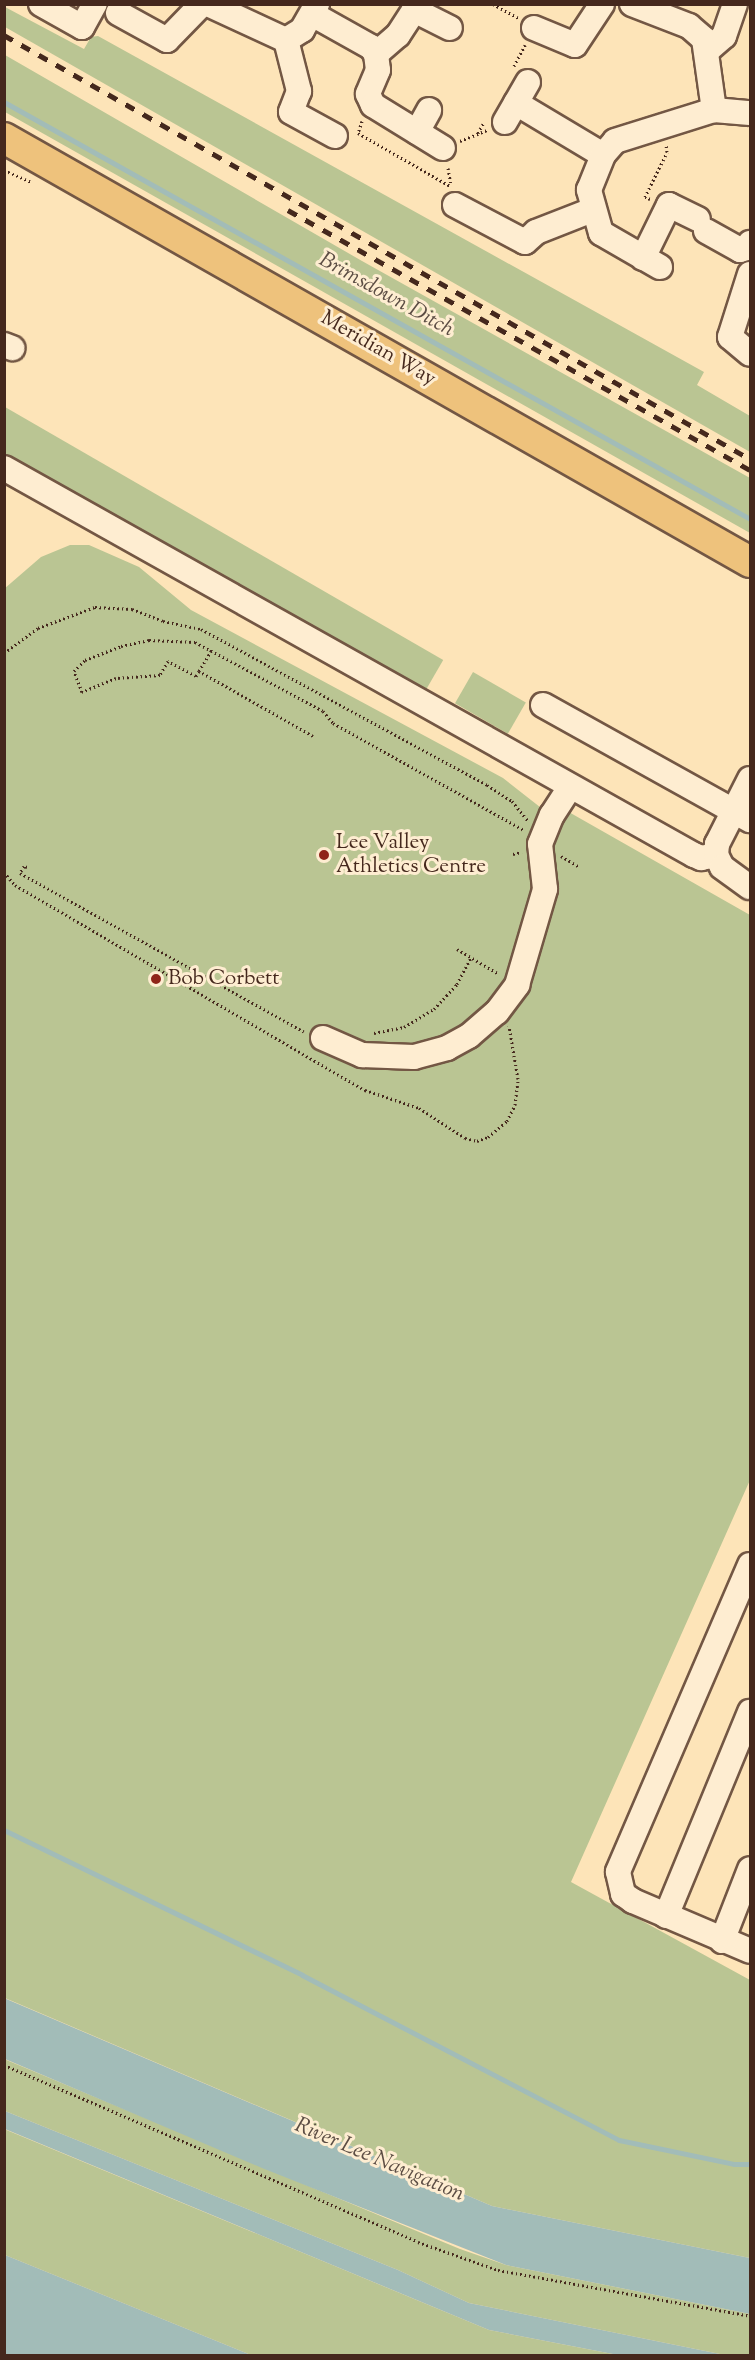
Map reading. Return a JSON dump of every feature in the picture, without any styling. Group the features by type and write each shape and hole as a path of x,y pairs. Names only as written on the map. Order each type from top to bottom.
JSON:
{"main road":[{"name":"Meridian Way","path":"4,138 750,562"}],"street":[{"path":"41,4 82,27 95,4"},
{"path":"118,13 167,40 202,4"},
{"path":"208,4 286,40"},
{"path":"534,28 575,45 602,4"},
{"path":"632,4 689,26 704,39 708,50 714,110"},
{"path":"708,50 724,36 735,4"},
{"path":"286,40 302,30 314,9 370,47 376,54 378,70 369,100 443,148"},
{"path":"376,54 398,35 414,10 450,28"},
{"path":"286,40 299,91 291,112 335,136"},
{"path":"516,102 603,155"},
{"path":"417,132 429,110"},
{"path":"750,113 714,110 615,141 603,155 589,190 592,210 602,232 651,262 666,209 673,205 740,250 747,249 750,243"},
{"path":"453,196 521,241 536,232 592,210"},
{"path":"750,274 730,336 750,354"},
{"path":"4,468 570,787 701,858 716,855 742,815 750,779"},
{"path":"543,705 742,815"},
{"path":"323,1038 362,1055 414,1057 447,1048 469,1036 497,1012 517,985 545,889 540,844 552,815 570,787"},
{"path":"716,855 722,867 750,887"},
{"path":"750,1565 618,1872 623,1894 666,1916 750,1951"},
{"path":"666,1916 750,1712"},
{"path":"722,1941 750,1869"}],"path":[{"path":"493,4 534,28"},
{"path":"369,100 358,133 453,196"},
{"path":"663,126 667,152 645,197 666,209"},
{"path":"4,170 10,173"},
{"path":"4,653 38,628 95,607 132,609 164,621 201,628 488,785 512,801 532,827"},
{"path":"212,649 197,677 168,661 160,675 116,678 82,692 73,677 85,660 121,646 180,640 212,649 323,711 333,723 529,832"},
{"path":"199,671 314,736"},
{"path":"513,854 521,852"},
{"path":"27,867 24,866 20,873 321,1042 323,1038"},
{"path":"4,872 15,885 365,1090 419,1108 465,1138 477,1141 488,1137 507,1120 515,1106 518,1080 508,1017"},
{"path":"457,949 508,980"},
{"path":"368,1034 404,1027 434,1009 453,990 471,958"},
{"path":"4,2065 418,2242 498,2270 750,2316"}],"green space":[{"path":"5,7 84,49 91,37 98,36 704,372 697,385 750,416 750,452 5,27"},
{"path":"5,55 362,261 750,478 750,533 5,112"},
{"path":"5,407 443,660 420,700 4,460"},
{"path":"70,545 89,545 139,567 191,610 503,778 545,811 567,811 750,915 750,1480 571,1882 750,1980 750,2258 492,2206 5,1998 4,589 41,557"},
{"path":"473,672 526,702 508,734 455,703"},
{"path":"4,2059 460,2249 506,2265 750,2314 750,2355 725,2355 469,2303 398,2270 5,2111"},
{"path":"4,2129 489,2330 618,2355 251,2355 5,2255"}],"water":[{"name":"River Lee Navigation","path":"4,1998 492,2206 750,2258 750,2314 506,2265 262,2168 5,2059"},
{"path":"5,2111 398,2270 469,2303 725,2355 618,2355 489,2330 5,2129"},
{"path":"5,2255 251,2355 5,2355"}],"waterway":[{"name":"Brimsdown Ditch","path":"4,102 750,519"},
{"path":"4,1830 302,1975 619,2140 734,2164 750,2164"}],"railway":[{"path":"4,35 750,459"},
{"path":"288,210 750,470"}],"place":[{"name":"Lee Valley Athletics Centre","path":"324,855"},
{"name":"Bob Corbett","path":"156,979"}]}
